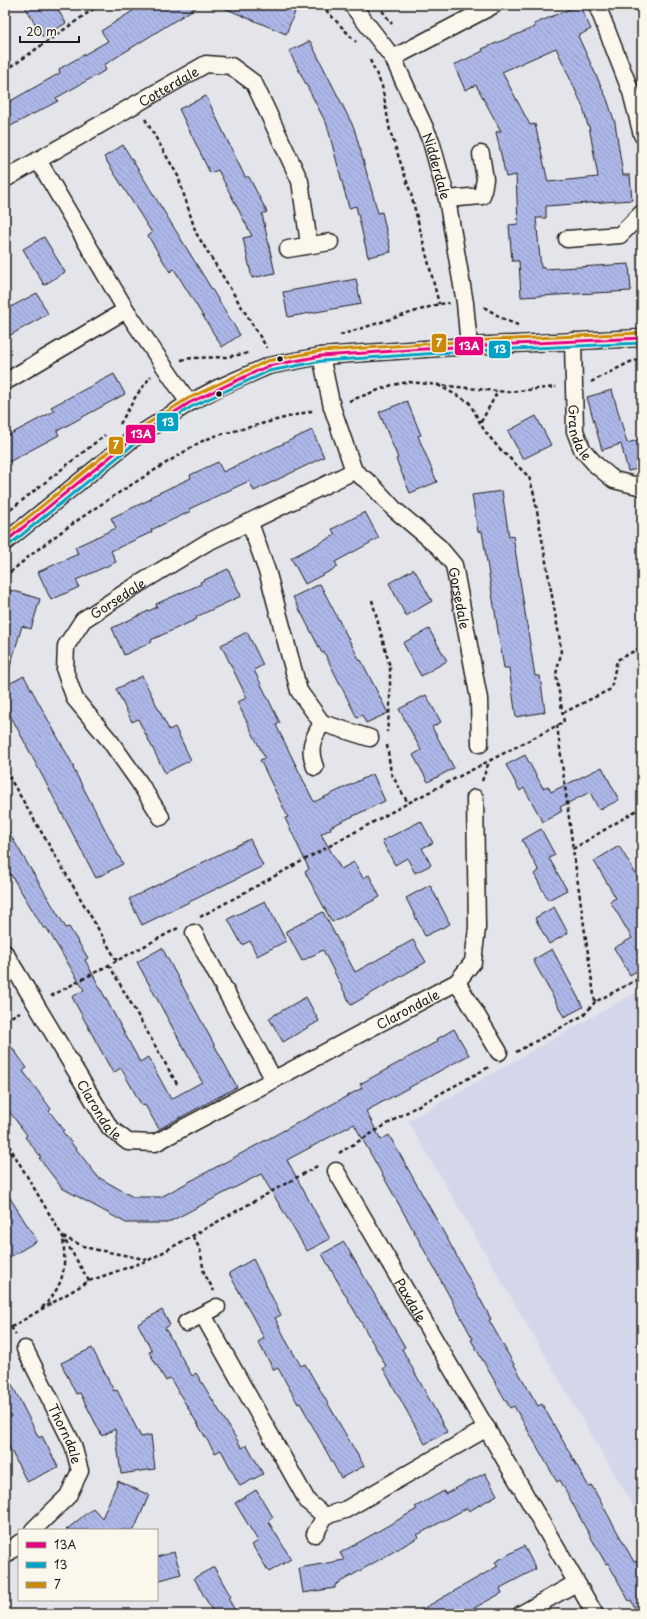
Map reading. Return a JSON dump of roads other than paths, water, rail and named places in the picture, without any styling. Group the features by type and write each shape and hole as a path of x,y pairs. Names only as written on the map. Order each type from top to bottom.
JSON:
{"street":[{"name":"Nidderdale","path":"352,5 393,58 431,141 447,200 465,302 469,346"},
{"path":"393,58 494,5"},
{"path":"597,5 631,92 642,135"},
{"name":"Cotterdale","path":"5,179 206,64 231,66 254,83 300,181 309,244"},
{"path":"447,200 482,196 485,179 481,154"},
{"path":"38,160 126,310 189,403"},
{"path":"567,239 620,235 642,213"},
{"path":"288,249 309,244 330,242"},
{"path":"5,382 126,310"},
{"path":"5,542 131,440 189,403 218,388 268,366 321,356 469,346 642,338"},
{"name":"Grandale","path":"572,341 575,431 582,449 596,465 614,480 642,487"},
{"path":"321,356 332,406 354,471"},
{"name":"Gorsedale","path":"161,817 110,740 75,698 65,671 66,646 83,620 206,543 250,522 288,501 354,471 372,484 394,509 439,547 454,565 479,699 480,744"},
{"path":"250,522 268,574 299,691 322,723 370,738"},
{"path":"315,767 310,755 314,736 322,723"},
{"name":"Clarondale","path":"5,954 110,1128 128,1142 155,1144 457,982 473,962 477,928 475,798"},
{"path":"190,926 274,1080"},
{"path":"457,982 501,1057"},
{"name":"Paxdale","path":"336,1171 595,1614"},
{"path":"186,1323 217,1307"},
{"path":"203,1314 308,1502 326,1516"},
{"name":"Thorndale","path":"25,1349 74,1445 80,1471 68,1496 34,1529"},
{"path":"316,1534 326,1516 345,1510 487,1428"},
{"path":"5,1556 18,1544"},
{"path":"521,1614 576,1583"}]}
